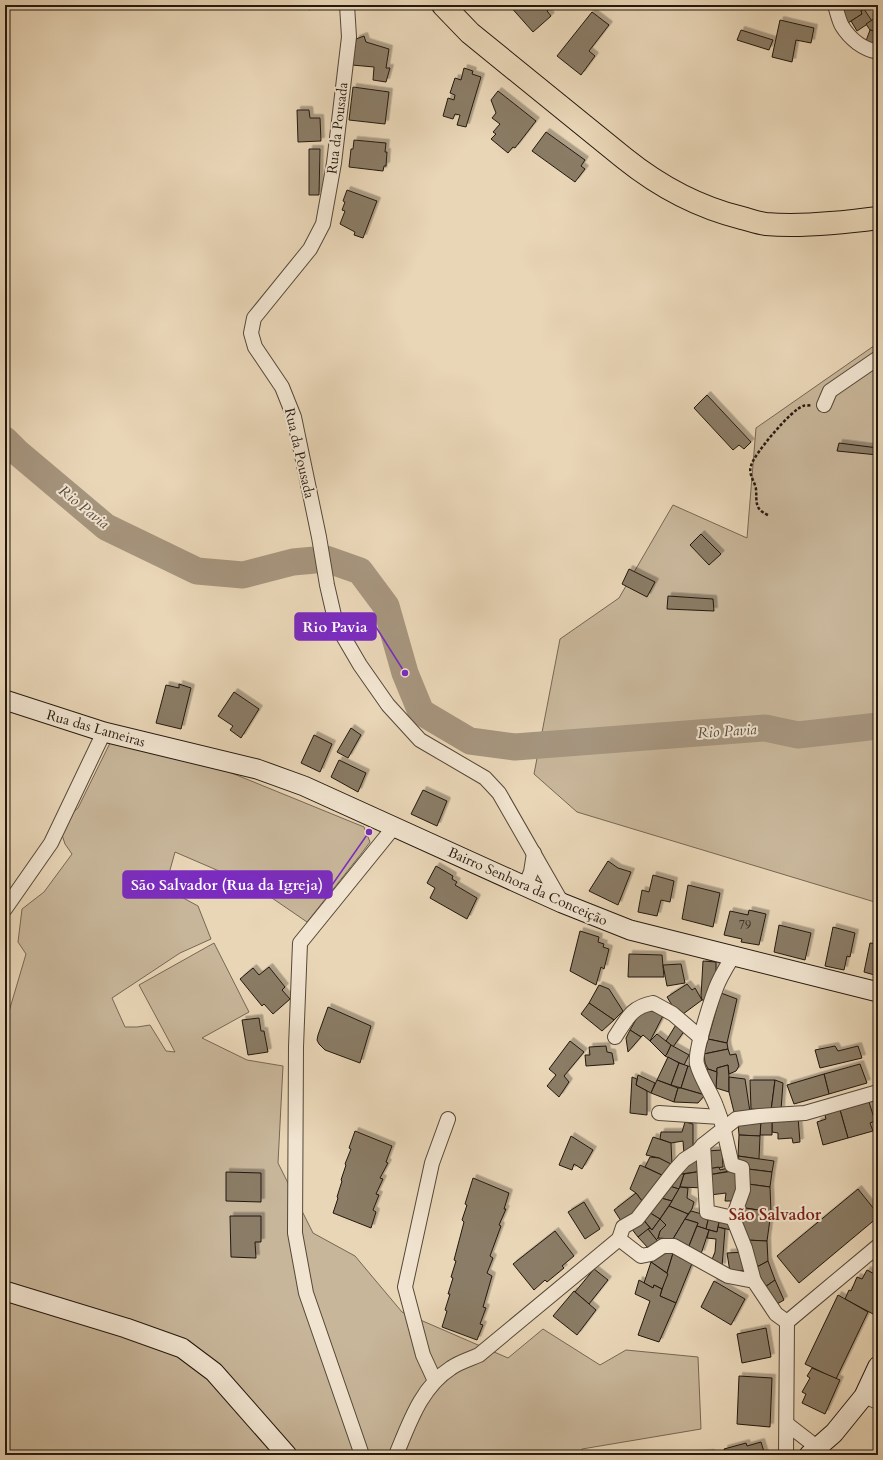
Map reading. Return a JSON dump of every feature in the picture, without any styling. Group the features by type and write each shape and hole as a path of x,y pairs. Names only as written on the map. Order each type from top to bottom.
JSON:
{"main road":[{"path":"443,5 470,33 624,158 647,176 677,194 725,214 765,223 800,225 852,222 878,218"}],"street":[{"name":"Rua da Pousada","path":"347,5 349,37 334,163 323,224 310,248 254,318 250,334 256,347 282,387 294,417 336,624 360,665 388,705 420,740 485,778 499,793 562,903"},
{"path":"835,5 842,26 854,40 869,50 878,52"},
{"path":"824,405 830,390 878,358"},
{"name":"Rua das Lameiras","path":"5,700 104,732 188,752"},
{"path":"5,909 51,843 104,732"},
{"name":"Bairro Senhora da Conceição","path":"188,752 258,769 304,786 562,903 630,930 878,992"},
{"path":"362,1455 306,1293 294,1233 296,1047 300,943 394,827"},
{"path":"525,886 531,872 534,853"},
{"path":"733,956 716,988 701,1038 697,1063 722,1123 732,1165 742,1168 743,1190 733,1218 745,1248 754,1281 776,1314 787,1322"},
{"path":"615,1036 632,1012 644,1005 653,1003 673,1014 701,1038"},
{"path":"659,1113 722,1123 736,1119 759,1116 806,1113 878,1092"},
{"path":"435,1381 423,1355 405,1287 432,1164 448,1119"},
{"path":"396,1455 414,1412 435,1381 452,1367 479,1355 619,1239 623,1227 637,1219 675,1170 684,1160 698,1151 722,1123"},
{"path":"703,1145 707,1212 733,1218"},
{"path":"619,1239 641,1256 651,1254 662,1246 674,1246 728,1276 754,1281"},
{"path":"787,1322 878,1246"},
{"path":"5,1291 126,1328 182,1348 214,1372 287,1455"},
{"path":"786,1455 787,1322"},
{"path":"787,1424 814,1451 871,1400 878,1366"}],"path":[{"path":"768,515 762,512 757,506 755,488 750,467 754,456 776,430 795,411 803,406 824,405"}],"shaded area":[{"path":"878,343 878,903 577,812 534,774 560,639 619,598 673,505 747,538 756,428"},
{"path":"110,743 212,765 364,827 370,842 307,922 256,887 175,852 165,888 198,906 211,939 180,953 112,998 125,1027 150,1025 166,1051 175,1052 139,985 214,943 249,1012 202,1038 247,1060 283,1066 278,1163 313,1233 355,1256 402,1312 508,1358 543,1329 600,1365 626,1350 698,1357 701,1429 582,1449 582,1455 5,1455 5,1025 26,954 18,942 22,909 44,892 72,854 65,844 62,835 70,815 78,808"}],"building":[{"path":"306,5 317,5 309,10"},
{"path":"509,5 554,5 547,11 551,16 533,32"},
{"path":"845,5 860,5 862,14 848,23 840,9"},
{"path":"878,5 878,10 866,6"},
{"path":"864,9 872,21 857,31 851,21 862,14 861,11"},
{"path":"592,12 609,25 589,51 595,56 581,75 557,56"},
{"path":"875,18 878,22 878,32 870,30 866,24"},
{"path":"780,20 814,28 811,43 796,40 792,62 772,57"},
{"path":"741,30 773,40 769,50 737,40"},
{"path":"870,30 878,32 878,45 866,41"},
{"path":"364,36 366,42 389,49 386,68 390,68 386,82 373,80 374,67 352,65 356,39"},
{"path":"464,68 473,71 472,74 481,77 466,127 457,125 460,115 455,114 453,119 443,116 448,98 454,100 455,95 450,93 455,78 461,80"},
{"path":"353,87 389,92 385,124 349,120"},
{"path":"498,91 536,121 515,148 513,147 508,153 491,139 496,134 493,132 500,124 492,118 496,113 491,100"},
{"path":"297,110 309,110 310,118 320,118 321,141 298,142"},
{"path":"546,132 585,160 581,166 585,169 575,182 532,151"},
{"path":"354,140 386,143 386,166 384,166 383,171 349,167 351,149 353,149"},
{"path":"309,149 320,149 319,195 309,195"},
{"path":"347,190 377,201 363,238 354,235 355,232 340,224 345,211 342,210 345,202 343,201"},
{"path":"707,395 751,442 744,449 739,445 733,450 694,408"},
{"path":"839,443 878,448 878,455 837,451"},
{"path":"701,534 721,554 709,565 690,545"},
{"path":"629,569 655,582 647,597 622,584"},
{"path":"668,596 713,599 714,611 667,609"},
{"path":"179,684 191,688 181,729 156,723 166,685 179,688"},
{"path":"234,692 259,709 241,738 230,730 233,726 218,716"},
{"path":"351,728 361,735 348,758 337,752"},
{"path":"314,735 332,744 320,772 301,763"},
{"path":"339,760 366,773 358,792 331,777"},
{"path":"423,790 447,801 437,826 411,814"},
{"path":"608,861 618,868 631,872 618,905 589,891"},
{"path":"436,866 453,876 452,879 457,882 455,885 477,898 467,919 430,898 435,888 427,883"},
{"path":"653,875 674,881 670,902 661,900 657,916 638,912 642,890 649,892"},
{"path":"688,885 720,893 713,927 682,919"},
{"path":"749,910 766,914 759,945 741,942 742,939 724,935 730,911 748,915"},
{"path":"779,925 811,933 805,960 774,952"},
{"path":"833,927 855,933 850,957 847,956 844,970 825,966"},
{"path":"580,931 599,937 598,942 604,944 603,947 609,949 604,969 601,967 596,985 570,971"},
{"path":"870,943 878,944 878,976 864,972"},
{"path":"629,954 662,955 664,977 628,977"},
{"path":"703,961 716,962 716,983 710,1001 702,1000 701,996"},
{"path":"681,964 685,983 667,986 663,965"},
{"path":"269,967 285,987 282,990 290,999 273,1014 264,1004 262,1006 240,979 253,968 259,975"},
{"path":"687,984 692,990 695,988 702,1000 679,1017 667,997"},
{"path":"599,985 609,989 623,1011 614,1020 589,1003"},
{"path":"721,993 737,999 727,1043 708,1039"},
{"path":"589,1003 614,1020 602,1031 581,1014"},
{"path":"328,1007 371,1026 360,1063 325,1050 319,1044 317,1040 318,1035"},
{"path":"642,1009 664,1014 650,1041 643,1035 641,1037 630,1030"},
{"path":"259,1018 261,1031 264,1031 268,1052 248,1055 242,1020"},
{"path":"677,1023 685,1030 673,1047 666,1041"},
{"path":"630,1030 641,1037 628,1052 626,1038"},
{"path":"657,1034 671,1045 665,1056 650,1041"},
{"path":"708,1039 727,1043 728,1049 704,1054"},
{"path":"570,1041 584,1052 564,1076 569,1082 559,1097 547,1086 556,1075 549,1069"},
{"path":"671,1045 689,1055 684,1065 665,1056"},
{"path":"606,1046 607,1052 612,1053 614,1064 586,1066 585,1055 590,1055 589,1047"},
{"path":"835,1046 838,1051 858,1046 862,1058 820,1068 815,1050"},
{"path":"728,1049 730,1055 736,1054 739,1066 736,1071 729,1074 728,1065 717,1068 717,1072 708,1069 705,1063 704,1054"},
{"path":"668,1057 679,1063 671,1085 657,1080"},
{"path":"679,1063 688,1066 681,1088 671,1085"},
{"path":"860,1064 867,1083 829,1094 824,1074"},
{"path":"728,1065 729,1092 716,1088 717,1068"},
{"path":"688,1066 697,1069 705,1095 681,1088"},
{"path":"708,1069 717,1072 716,1088 705,1073"},
{"path":"824,1074 829,1094 794,1104 787,1085"},
{"path":"638,1075 655,1083 651,1093 636,1085"},
{"path":"632,1077 637,1079 636,1085 647,1091 647,1115 630,1113"},
{"path":"729,1077 745,1079 750,1112 735,1116 729,1092"},
{"path":"657,1080 678,1088 674,1102 651,1093"},
{"path":"750,1080 775,1080 771,1111 751,1109"},
{"path":"775,1080 783,1083 781,1110 771,1111"},
{"path":"678,1088 705,1095 698,1103 674,1102"},
{"path":"869,1102 875,1121 870,1123 873,1131 848,1138 840,1110"},
{"path":"840,1110 848,1138 823,1145 817,1122 826,1119 825,1115"},
{"path":"798,1117 800,1142 793,1143 792,1138 778,1139 778,1133 772,1132 772,1118"},
{"path":"761,1118 772,1118 772,1135 760,1135"},
{"path":"761,1121 760,1136 739,1135 738,1124"},
{"path":"685,1122 693,1124 693,1151 684,1154 683,1141 671,1143 660,1139 661,1132 682,1132"},
{"path":"355,1131 392,1146 386,1162 388,1163 380,1178 383,1179 376,1194 379,1195 373,1210 376,1212 371,1228 333,1213 338,1198 345,1164 351,1149 349,1148"},
{"path":"739,1135 760,1136 759,1159 738,1156"},
{"path":"571,1136 593,1150 582,1169 574,1164 572,1170 559,1165"},
{"path":"653,1137 671,1143 672,1165 659,1158 646,1155"},
{"path":"722,1150 723,1167 708,1169 707,1151"},
{"path":"878,1151 878,1164 875,1163"},
{"path":"738,1156 774,1161 772,1172 748,1169 748,1164 740,1163"},
{"path":"650,1157 659,1158 675,1166 666,1177 645,1167"},
{"path":"700,1158 703,1171 681,1174 680,1172 690,1161"},
{"path":"878,1164 878,1185 874,1185"},
{"path":"640,1165 666,1177 645,1205 636,1193 630,1189"},
{"path":"719,1167 720,1170 728,1168 730,1171 708,1175 708,1169"},
{"path":"748,1169 772,1172 770,1187 748,1184"},
{"path":"739,1170 737,1201 725,1201 726,1193 710,1195 708,1175"},
{"path":"703,1171 705,1188 680,1187 684,1174"},
{"path":"226,1172 261,1173 261,1202 226,1201"},
{"path":"680,1172 681,1174 684,1174 679,1189 666,1185"},
{"path":"473,1178 509,1193 504,1209 506,1209 499,1225 501,1226 490,1256 493,1258 487,1273 492,1276 483,1307 486,1308 480,1324 483,1325 477,1340 442,1327 447,1311 445,1310 450,1294 448,1294 453,1278 451,1277 456,1261 454,1260 464,1222 462,1220 467,1205 465,1204"},
{"path":"748,1184 770,1187 771,1212 739,1207"},
{"path":"666,1185 679,1189 672,1201 657,1197"},
{"path":"680,1187 688,1188 687,1198 694,1202 692,1209 688,1214 669,1206"},
{"path":"858,1189 878,1214 878,1217 799,1283 777,1256"},
{"path":"636,1193 645,1205 623,1224 614,1210"},
{"path":"657,1197 672,1201 660,1219 647,1211"},
{"path":"584,1202 600,1229 585,1239 568,1212"},
{"path":"669,1206 688,1214 673,1239 658,1238 660,1231 666,1225 660,1219"},
{"path":"739,1207 771,1212 767,1241 746,1240 738,1217"},
{"path":"647,1211 660,1219 652,1230 642,1218"},
{"path":"691,1211 709,1216 706,1229 697,1226 698,1223 685,1219"},
{"path":"230,1216 261,1216 261,1242 255,1242 256,1258 231,1257"},
{"path":"709,1216 720,1218 717,1232 706,1229"},
{"path":"642,1218 650,1228 638,1237 631,1228"},
{"path":"720,1218 731,1221 731,1230 718,1227"},
{"path":"660,1219 666,1225 660,1231 656,1240 648,1229 650,1228 652,1230"},
{"path":"685,1219 698,1223 689,1246 673,1239"},
{"path":"697,1226 709,1230 701,1254 689,1246"},
{"path":"718,1227 725,1229 722,1267 711,1262 715,1252 716,1239 707,1238 709,1230 717,1232"},
{"path":"648,1229 659,1243 649,1249 638,1237"},
{"path":"555,1231 574,1256 562,1266 564,1268 547,1282 545,1280 534,1290 513,1264"},
{"path":"746,1240 767,1241 768,1261 755,1268"},
{"path":"674,1250 667,1273 651,1262 658,1254"},
{"path":"674,1250 693,1261 676,1303 660,1296"},
{"path":"745,1252 748,1270 730,1272 727,1253"},
{"path":"768,1261 775,1280 765,1287 755,1268"},
{"path":"651,1262 668,1274 662,1289 654,1285 653,1288 644,1283"},
{"path":"594,1269 608,1280 589,1304 575,1292"},
{"path":"867,1270 878,1276 878,1304 873,1314 845,1299 849,1290 851,1291 857,1277 862,1279"},
{"path":"639,1280 653,1288 654,1285 662,1289 660,1296 676,1303 659,1342 638,1335 650,1301 635,1294"},
{"path":"775,1280 784,1300 777,1304 765,1287"},
{"path":"714,1281 745,1299 731,1325 701,1307"},
{"path":"574,1291 596,1310 577,1335 553,1316"},
{"path":"838,1295 868,1312 836,1379 805,1364"},
{"path":"766,1328 771,1357 742,1363 737,1334"},
{"path":"812,1368 840,1380 825,1414 802,1403 806,1394 802,1392 810,1378 807,1376"},
{"path":"739,1376 772,1378 770,1427 737,1424"},
{"path":"761,1442 765,1455 725,1455 724,1449 746,1443 747,1446"},
{"path":"711,1453 711,1455 687,1455"}],"waterway":[{"name":"Rio Pavia","path":"5,440 17,452 106,527 197,571 243,575 293,562 326,559 360,571 386,606 405,673 421,712 470,741 515,747 765,728 798,735 878,726"}],"place":[{"name":"Rio Pavia","path":"405,673"},
{"name":"São Salvador (Rua da Igreja)","path":"369,832"}],"district":[{"name":"São Salvador","path":"775,1214"}]}
